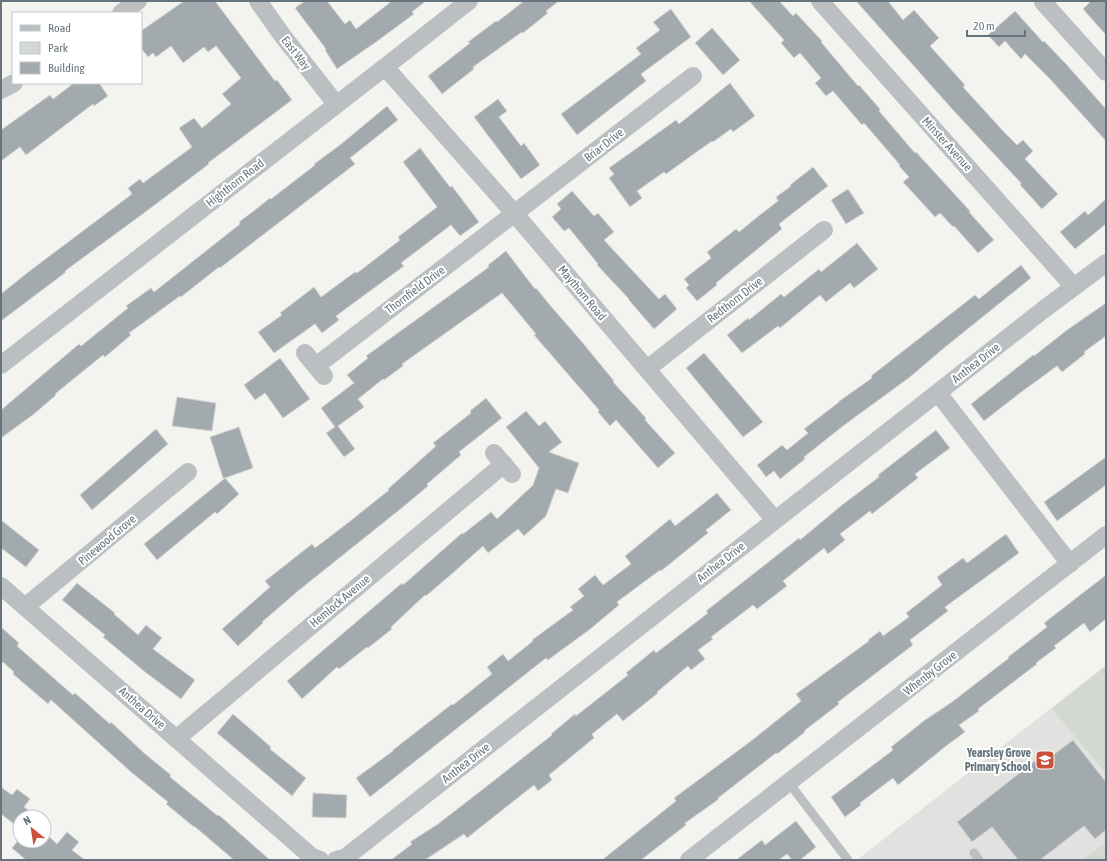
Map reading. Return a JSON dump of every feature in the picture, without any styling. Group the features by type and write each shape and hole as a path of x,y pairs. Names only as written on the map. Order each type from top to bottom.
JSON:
{"street":[{"path":"122,12 138,1"},
{"name":"East Way","path":"258,1 282,35 336,104"},
{"name":"Highthorn Road","path":"1,365 336,104 386,67 468,1"},
{"name":"Minster Avenue","path":"820,1 1074,287"},
{"path":"1040,5 1106,72"},
{"name":"Maythorn Road","path":"386,67 515,214 775,520"},
{"name":"Briar Drive","path":"515,214 693,76"},
{"path":"1,90 12,84"},
{"name":"Thornfield Drive","path":"315,365 515,214"},
{"name":"Redthorn Drive","path":"647,369 824,230"},
{"name":"Anthea Drive","path":"336,860 346,857 775,520 1106,263"},
{"path":"938,393 1070,564"},
{"name":"Hemlock Avenue","path":"176,738 504,464"},
{"name":"Pinewood Grove","path":"25,607 188,472"},
{"name":"Whenby Grove","path":"689,860 1106,536"},
{"name":"Anthea Drive","path":"1,586 312,857 320,860"}],"lane":[{"path":"789,783 848,860"}],"shaded area":[{"name":"Yearsley Grove Primary School","path":"1106,665 1106,860 857,860 862,856"}],"green space":[{"path":"1106,666 1106,773 1052,709"},
{"path":"1106,843 1106,860 1084,860 1085,858"}],"building":[{"path":"184,1 215,1 275,81 277,80 292,100 1,321 1,294 132,194 128,188 140,179 143,183 192,147 179,128 194,118 202,128 231,104 222,94 241,78 216,46 208,52 204,47 183,63 171,46 156,57 153,53 148,57 142,49 142,30"},
{"path":"305,1 327,1 345,24 350,20 356,29 392,1 426,1 412,12 414,14 337,69 325,50 326,49 295,8"},
{"path":"524,1 559,1 546,11 548,13 523,33 522,32 473,67 474,69 442,94 428,76 470,43 468,42"},
{"path":"749,1 779,1 793,16 796,13 822,41 821,42 858,86 859,85 880,109 879,111 915,153 916,152 970,211 969,212 994,240 978,253 940,213 935,217 903,182 909,177 864,123 862,125 833,91 826,96 815,83 821,78 800,53 794,58 781,43 784,40"},
{"path":"856,1 888,1 903,20 914,10 939,38 930,46 965,85 963,87 1004,132 1017,145 1023,140 1033,151 1025,159 1058,194 1042,209 1020,185 1021,183 953,110"},
{"path":"1091,1 1106,1 1106,35 1083,9"},
{"path":"671,9 691,37 641,74 646,81 577,135 561,114 641,54 636,48 660,30 653,22"},
{"path":"1015,11 1043,42 1044,41 1066,64 1106,109 1106,141 1050,79 1025,54 1021,59 1005,41 999,47 988,35"},
{"path":"712,28 740,60 723,75 695,43"},
{"path":"730,83 755,116 733,132 731,129 713,142 712,141 666,174 664,172 637,191 642,198 630,207 609,178 614,174 609,168 676,120 679,124"},
{"path":"73,84 100,84 108,96 94,106 93,104 26,155 20,147 1,161 1,130 50,95 53,99"},
{"path":"498,99 507,111 499,117 521,146 524,143 540,165 521,179 474,117"},
{"path":"387,106 398,120 350,158 355,164 220,268 219,267 181,297 180,296 129,333 131,335 105,357 103,355 55,394 56,395 34,414 1,438 1,410 79,344 81,346 128,308 126,306 151,288 154,292 240,224 239,222 315,165 314,164 340,145"},
{"path":"420,148 450,187 452,186 479,222 460,236 451,225 401,263 404,266 336,316 339,320 322,333 315,324 274,353 258,332 282,315 280,313 314,287 321,297 355,272 357,273 400,240 398,237 437,207 403,162"},
{"path":"813,167 828,186 779,224 782,229 716,283 717,285 697,301 686,288 689,285 684,279 711,258 707,252 736,229 739,232 778,201 776,197"},
{"path":"848,189 864,213 846,224 831,200"},
{"path":"572,191 594,216 598,213 614,232 604,240 659,299 665,294 677,309 654,329 629,299 597,265 598,264 569,228 564,231 552,217 561,209 557,204"},
{"path":"1106,199 1106,224 1075,249 1060,232 1085,211 1088,215"},
{"path":"857,243 878,269 854,288 850,283 826,302 820,295 780,328 778,326 742,353 727,335 748,318 749,320 781,294 784,297 819,269 821,272"},
{"path":"506,251 535,289 536,288 614,381 613,382 646,418 645,420 675,453 658,468 616,420 610,426 598,412 599,410 534,335 536,334 502,293 402,364 403,366 384,380 383,379 358,399 364,407 338,426 355,449 344,457 326,433 335,427 321,408 354,383 347,375 368,358 366,356 489,267 488,265"},
{"path":"1021,265 1031,278 910,377 843,426 804,457 805,459 780,479 774,471 766,477 757,465 782,445 787,450 808,433 804,429 838,402 872,378 871,376 975,295 979,299"},
{"path":"1106,303 1106,336 1084,352 1085,354 1062,372 1057,366 984,421 971,404 1033,355 1034,356 1067,330"},
{"path":"704,353 763,422 743,437 686,368"},
{"path":"280,358 310,399 283,418 265,393 255,400 244,385"},
{"path":"177,397 216,403 212,431 172,426"},
{"path":"486,398 502,418 459,452 461,455 427,484 428,486 298,591 262,622 263,623 238,646 222,629 270,587 265,581 312,544 315,548 389,490 388,489 436,446 433,443 471,413 470,411"},
{"path":"526,411 539,426 545,421 562,442 549,452 579,463 568,493 556,489 546,516 524,536 518,529 488,553 483,546 426,596 425,595 391,627 392,629 339,669 337,667 302,699 287,681 402,583 403,585 462,533 463,534 491,512 497,519 533,485 539,468 506,427"},
{"path":"239,427 253,468 223,478 210,437"},
{"path":"156,429 168,444 92,510 80,495"},
{"path":"936,430 950,448 915,474 918,478 872,514 870,511 840,534 845,540 828,554 824,548 783,581 787,586 757,609 753,605 711,637 713,639 698,650 705,659 691,670 688,666 657,692 658,693 623,721 617,714 592,734 594,738 549,775 552,780 538,791 534,785 467,838 464,834 425,860 391,860 412,844 410,842 438,824 552,735 551,734 575,714 576,716 628,675 626,673 654,650 656,653 708,613 706,611 799,538 800,540 879,477 878,475"},
{"path":"1106,457 1106,485 1057,521 1044,502"},
{"path":"225,478 239,494 217,514 215,512 157,560 144,544"},
{"path":"717,493 731,510 706,530 708,533 661,571 660,570 617,602 619,605 589,630 548,660 546,658 370,797 356,778 492,674 487,667 503,654 508,661 533,641 532,640 573,610 570,607 584,596 578,589 595,575 603,585 631,564 625,556 670,519 675,526"},
{"path":"1,520 39,550 26,567 1,548"},
{"path":"1006,534 1019,553 945,607 948,611 910,640 913,645 838,702 839,704 804,731 805,732 718,798 719,799 685,823 686,825 641,860 602,860 676,801 674,798 751,741 801,701 796,694 869,641 868,640 880,631 883,636 909,617 906,613 942,585 937,577 963,558 967,563"},
{"path":"1106,575 1106,619 1090,632 1084,623 1054,646 1056,648 1036,663 1037,664 978,709 979,711 959,725 965,732 898,785 893,778 860,803 861,805 845,817 831,797 893,750 891,747 925,720 952,702 1009,658 1008,657 1047,627 1044,623"},
{"path":"77,583 115,613 114,614 138,635 146,625 162,638 153,649 195,680 181,699 145,672 103,637 105,635 62,600"},
{"path":"1,627 19,643 17,646 73,695 75,693 110,724 111,722 144,753 171,775 170,777 218,816 219,815 270,860 234,860 166,804 168,802 131,772 51,700 48,704 13,674 14,672 3,662 1,664"},
{"path":"233,714 271,747 270,749 306,778 292,796 217,733"},
{"path":"1073,740 1106,782 1106,830 1095,839 1084,826 1040,860 1018,860 992,827 972,842 957,822 1045,753 1049,758"},
{"path":"1,787 12,795 17,789 30,799 24,807 27,809 12,809 12,822 1,814"},
{"path":"313,793 347,795 346,818 312,817"},
{"path":"796,821 816,847 800,860 792,860 787,854 779,860 736,860 762,840 765,845"},
{"path":"67,832 79,842 72,850 85,860 26,860 13,849 52,849 52,839 57,844"}],"place":[{"name":"Yearsley Grove Primary School","path":"1045,760"}]}
